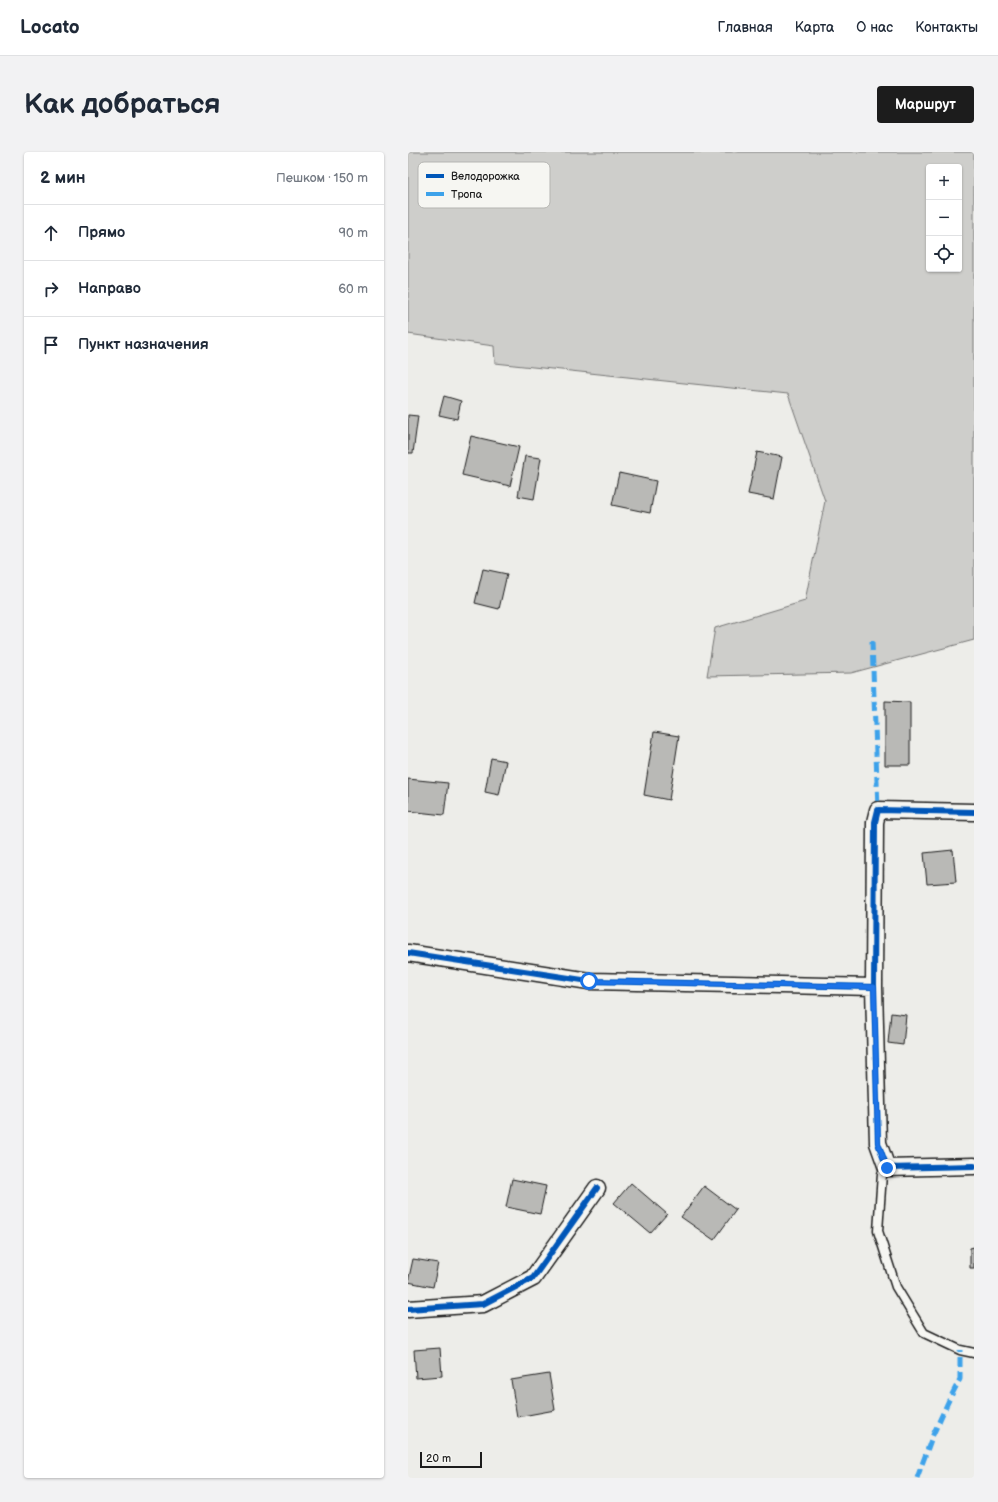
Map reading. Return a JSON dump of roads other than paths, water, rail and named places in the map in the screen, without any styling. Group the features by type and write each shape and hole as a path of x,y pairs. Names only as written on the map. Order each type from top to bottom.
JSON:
{"street":[{"path":"974,812 878,810 875,822 874,987 878,1143 887,1168 974,1166"},
{"path":"408,953 589,981 874,987"},
{"path":"408,1310 483,1304 533,1278 597,1188"}],"lane":[{"path":"887,1168 882,1174 878,1231 896,1287 924,1333 960,1350 974,1353"}]}
